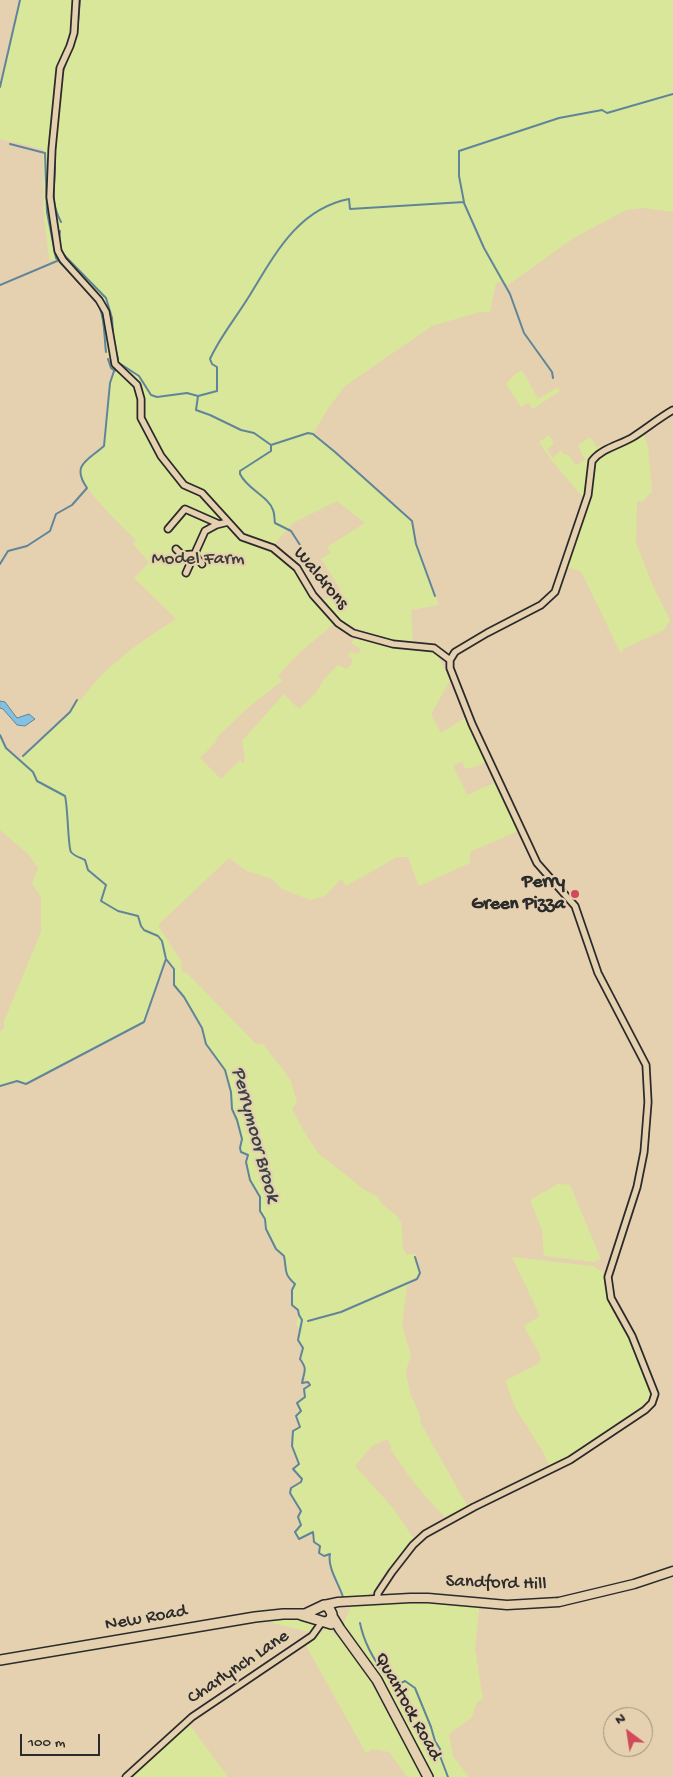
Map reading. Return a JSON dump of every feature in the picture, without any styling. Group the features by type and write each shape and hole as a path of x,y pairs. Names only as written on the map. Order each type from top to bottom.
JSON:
{"main road":[{"name":"Sandford Hill","path":"321,1607 333,1602 428,1598 507,1604 551,1603 603,1592 673,1571"},
{"path":"326,1619 343,1602"},
{"path":"321,1607 330,1608 326,1619 315,1614 321,1607"},
{"name":"New Road","path":"298,1615 312,1612 321,1607"},
{"name":"New Road","path":"0,1660 255,1617 283,1614 326,1619"},
{"name":"Quantock Road","path":"326,1619 340,1629 377,1680 428,1777"}],"street":[{"name":"Waldrons","path":"76,0 74,33 60,68 52,149 50,197 58,251 63,260 99,300 106,312 115,364 137,384 141,399 141,418 161,456 184,485 202,493 242,537 273,548 297,568 313,595 338,623 353,633 393,644 434,648 450,660"},
{"path":"377,1600 378,1593 392,1572 413,1545 425,1534 445,1522 570,1460 645,1410 652,1403 655,1394 632,1336 611,1298 608,1277 637,1187 644,1152 648,1102 646,1065 598,973 575,906 537,863 472,724 450,668 450,660 455,652 540,605 554,592 588,495 592,461 604,450 622,443 673,410"},
{"path":"168,529 185,509 219,524"},
{"path":"186,572 206,531 210,527 228,522"},
{"path":"176,549 182,556 194,554"},
{"path":"194,554 202,564"},
{"name":"Charlynch Lane","path":"126,1777 192,1718 312,1636 326,1619"}],"green space":[{"name":"Model Farm","path":"20,0 673,0 673,212 643,208 626,210 572,239 508,285 503,281 496,283 490,312 480,312 432,326 345,386 327,410 313,434 412,521 416,544 439,605 411,610 413,642 389,640 340,622 323,601 341,590 321,559 331,553 327,547 365,523 337,501 293,523 269,550 277,554 289,565 313,600 334,624 299,653 278,676 282,681 251,705 217,737 216,742 200,758 221,779 240,760 242,763 245,761 242,741 284,694 299,709 316,693 324,679 338,665 347,669 352,663 352,659 348,656 350,652 358,654 361,649 351,643 355,639 388,647 431,651 437,654 450,681 431,714 441,733 465,718 485,761 472,768 465,768 462,761 453,766 467,795 494,783 518,831 470,852 470,863 419,886 408,857 397,857 346,886 341,879 325,896 310,900 282,889 272,879 247,871 229,858 158,925 181,961 182,972 187,973 256,1044 263,1044 290,1079 297,1102 292,1109 318,1153 366,1191 377,1196 383,1205 397,1216 401,1222 403,1248 407,1255 416,1253 415,1257 420,1273 417,1279 407,1286 402,1326 411,1355 406,1371 410,1393 421,1418 420,1422 468,1507 445,1517 409,1476 390,1448 392,1447 387,1439 372,1446 355,1466 393,1508 414,1539 384,1574 373,1592 368,1595 343,1597 330,1564 330,1554 324,1556 319,1553 320,1546 314,1542 313,1532 299,1539 295,1532 301,1525 298,1517 301,1511 290,1493 291,1488 301,1482 302,1479 293,1469 298,1464 292,1446 293,1431 300,1427 296,1416 301,1411 297,1403 305,1397 304,1389 310,1385 304,1377 305,1366 300,1359 303,1348 298,1340 301,1330 296,1324 299,1315 298,1310 292,1305 295,1284 286,1272 284,1257 276,1249 266,1229 265,1219 260,1211 260,1197 250,1180 246,1162 248,1155 241,1152 240,1148 242,1139 232,1109 231,1092 225,1070 206,1044 202,1028 184,997 174,985 174,969 165,957 144,1022 26,1084 17,1081 0,1086 0,1032 4,1028 4,1021 41,932 41,897 32,884 38,868 28,854 0,830 0,735 6,748 19,759 70,712 77,700 81,700 112,665 137,645 176,619 134,578 149,562 133,544 136,540 94,496 81,477 80,471 83,463 104,446 110,383 114,371 109,364 98,304 57,261 49,259 44,218 43,149 0,139 0,87"},
{"path":"522,370 538,399 558,387 560,391 533,409 528,402 521,407 506,384 515,374"},
{"path":"643,433 648,447 652,491 643,502 637,501 636,543 653,586 670,620 664,630 623,649 621,654 581,571 566,567 591,494 584,497 579,493 539,442 549,435 554,443 547,450 553,458 561,450 564,455 568,454 576,465 585,460 578,445 590,437 597,447"},
{"path":"558,1184 570,1185 601,1259 594,1262 544,1256 542,1230 530,1200"},
{"path":"512,1257 593,1266 603,1272 605,1291 613,1313 627,1333 651,1390 648,1401 599,1438 549,1465 542,1450 516,1409 505,1381 539,1363 541,1358 524,1326 540,1316"},
{"path":"387,1601 465,1604 478,1607 475,1648 483,1700 478,1701 471,1718 449,1734 453,1756 469,1777 434,1777 379,1673 343,1625 352,1604"},
{"path":"280,1618 303,1620 317,1625 309,1632 265,1621"},
{"path":"326,1627 349,1647 383,1697 423,1777 407,1777 389,1752 373,1749 366,1753 305,1644 321,1633"},
{"path":"189,1724 228,1777 130,1777"}],"water":[{"path":"0,701 5,702 17,718 29,714 35,719 25,726 17,725 0,708"}],"waterway":[{"path":"0,87 20,0"},
{"path":"62,74 77,33 80,0"},
{"path":"119,363 139,376 151,395 157,397 187,393 198,396 217,391 217,367 212,364 210,359 214,351 267,266 289,237 315,213 331,204 349,199 350,209 464,202 459,176 459,151 559,118 602,110 607,113 673,94"},
{"path":"55,151 56,136"},
{"path":"10,144 45,153 47,212 56,258 88,292"},
{"path":"54,156 54,196 57,213 61,222"},
{"path":"464,203 484,248 510,294 524,333 552,372 553,378"},
{"path":"59,240 60,231"},
{"path":"63,254 106,298 112,318 113,335"},
{"path":"0,285 57,261"},
{"path":"95,299 101,311 106,352"},
{"path":"115,347 118,359"},
{"path":"108,359 111,368 115,371"},
{"path":"0,564 8,551 27,546 50,531 56,514 72,505 87,488 82,480 81,469 83,464 104,446 110,383 115,368"},
{"path":"198,396 196,410 241,430 254,433 271,445 271,451 240,471 240,474 271,505 275,523 291,531 302,548 303,557"},
{"path":"271,445 308,433 313,434 412,521 416,544 435,596"},
{"path":"23,756 70,712 77,700"},
{"path":"0,735 6,748 33,772 37,781 65,796 71,852 85,860 88,870 106,885 101,901 118,911 138,916 144,930 158,936 162,941 166,959 144,1022 26,1084 17,1081 0,1086"},
{"name":"Perrymoor Brook","path":"166,959 174,969 174,985 184,997 202,1028 206,1044 225,1070 231,1092 232,1109 242,1139 240,1148 241,1152 248,1155 246,1162 250,1180 260,1197 260,1211 265,1219 266,1229 276,1249 284,1256 286,1272 295,1284 292,1290 292,1305 298,1310 302,1320 298,1340 303,1348 300,1359 305,1368 302,1383 308,1382 310,1385 304,1389 305,1397 297,1403 301,1411 296,1416 300,1427 293,1431 292,1446 299,1464 293,1469 302,1479 301,1482 291,1488 290,1493 301,1511 298,1517 301,1525 295,1532 299,1539 313,1532 314,1542 320,1546 319,1553 324,1556 330,1554 330,1564 343,1597"},
{"path":"308,1321 341,1312 417,1279 420,1273 415,1257"},
{"name":"Perrymoor Brook","path":"360,1623 370,1651 386,1676 397,1685 405,1681 415,1688 435,1741 440,1749 440,1756 448,1777"}],"place":[{"name":"Perry Green Pizza","path":"575,894"}]}
